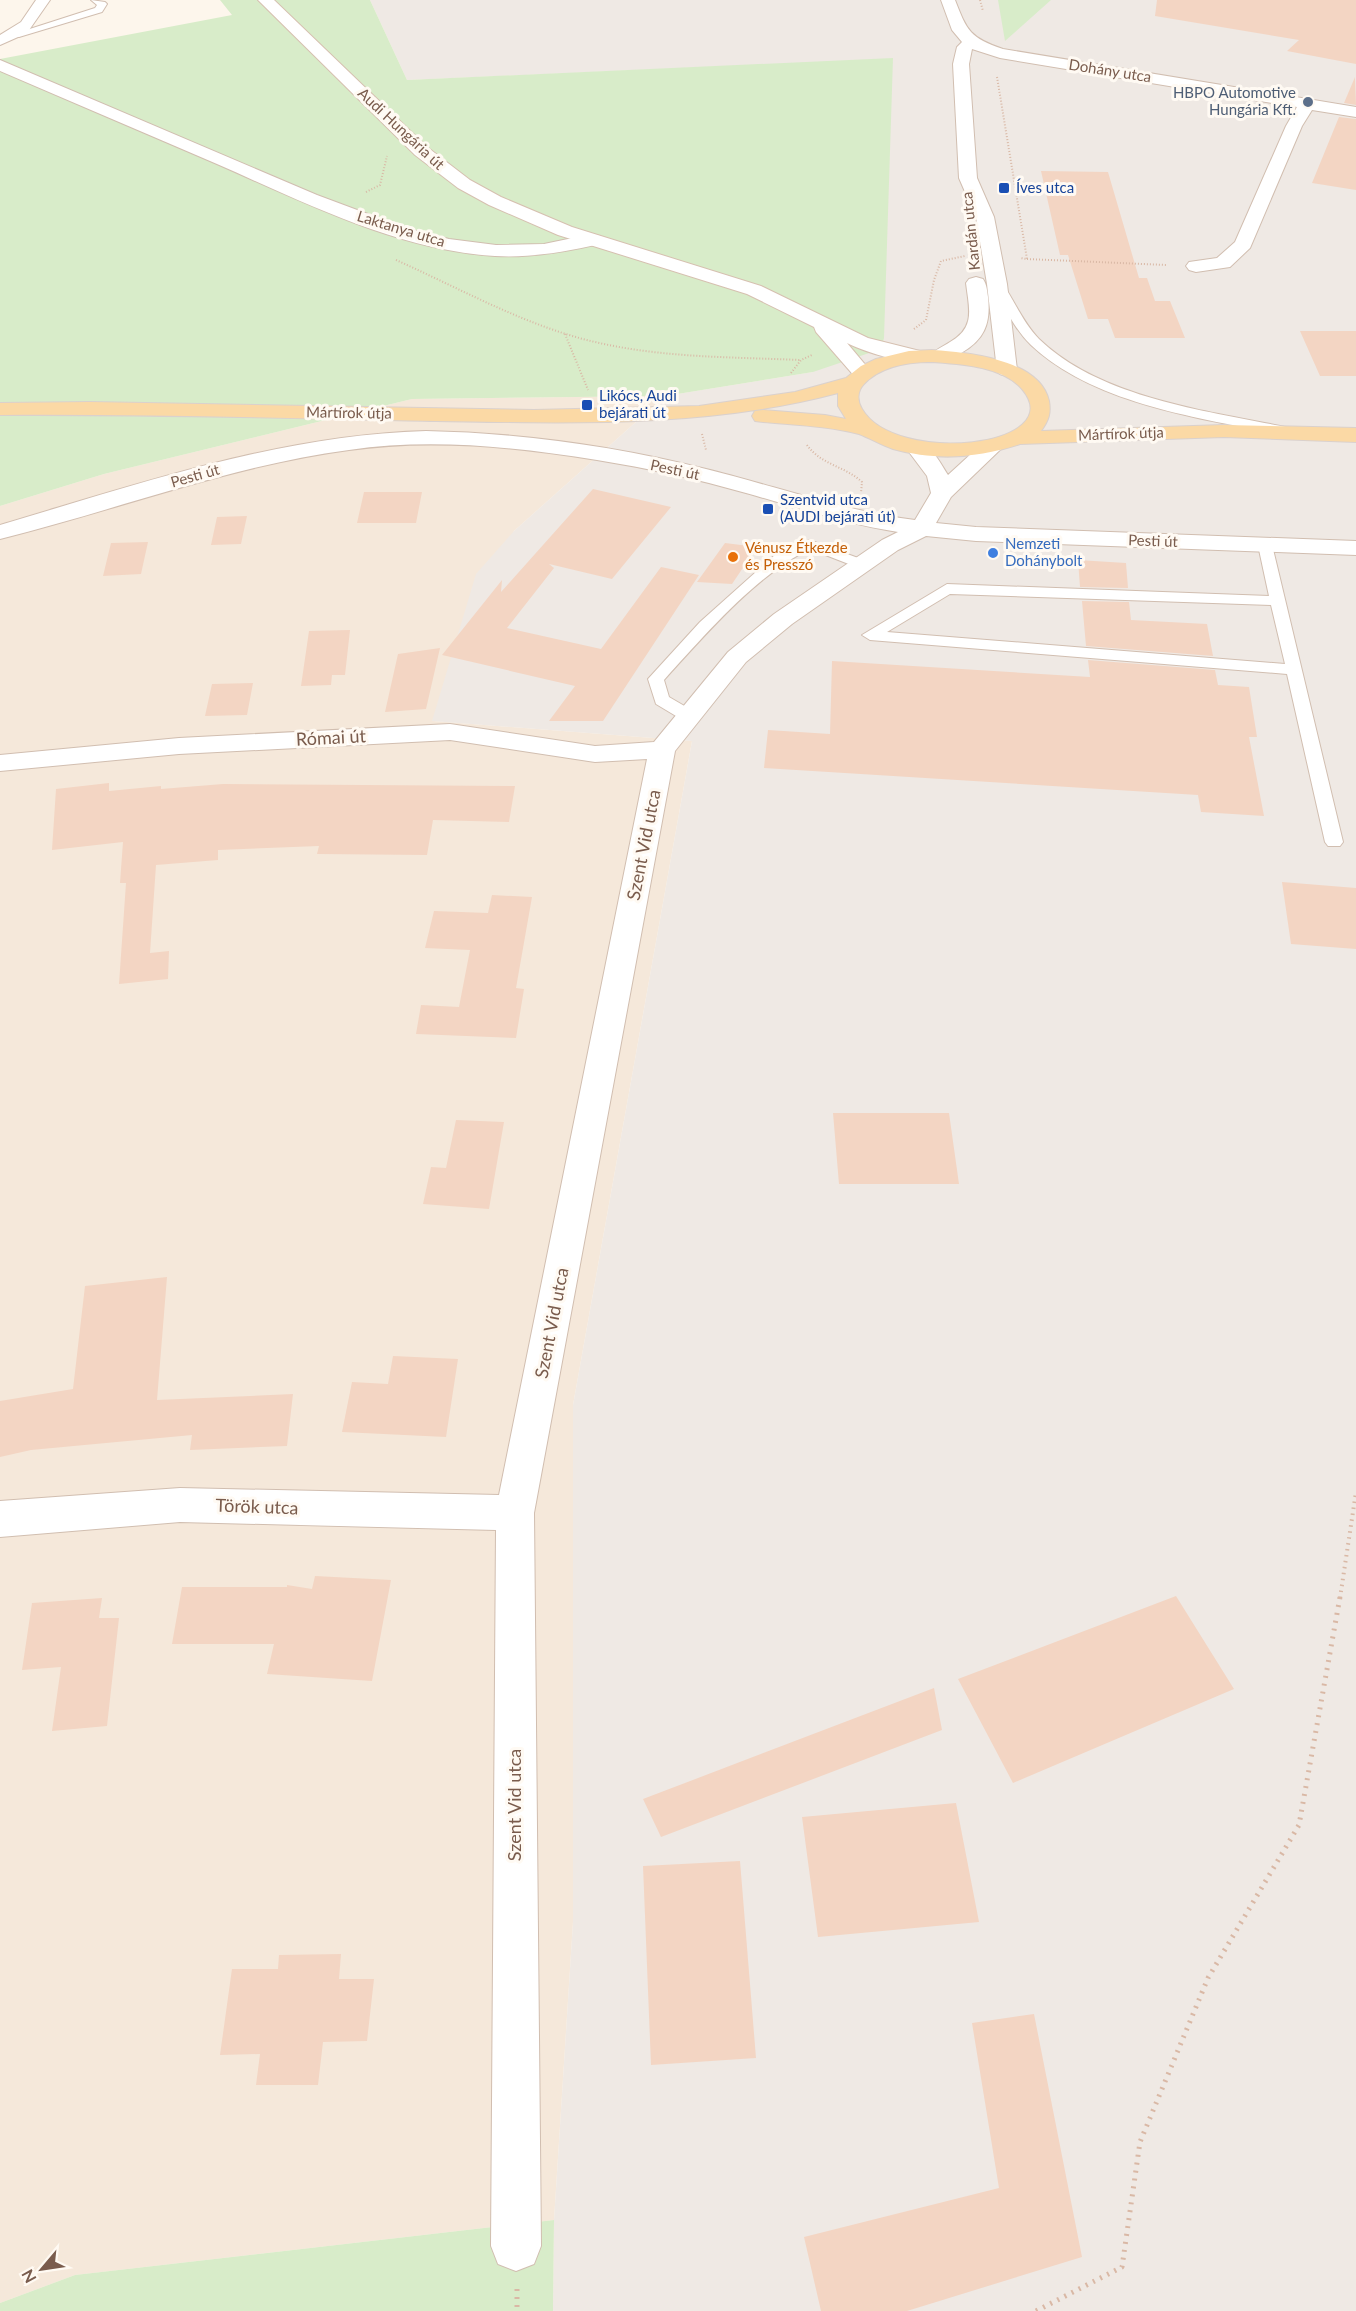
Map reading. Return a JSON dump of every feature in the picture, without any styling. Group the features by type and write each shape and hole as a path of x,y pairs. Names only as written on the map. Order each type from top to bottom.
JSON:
{"main road":[{"name":"Mártírok útja","path":"799,408 892,361 917,356 965,358 1007,370 1028,384 1048,404 1035,424 1019,438"},
{"name":"Mártírok útja","path":"858,378 848,392 851,411 869,430"},
{"name":"Mártírok útja","path":"0,409 160,409 534,416 799,408 869,430 899,444 943,451 992,447 1019,438 1224,431"},
{"name":"Mártírok útja","path":"1083,416 1103,420 1224,431 1356,435"}],"street":[{"path":"0,40 16,35 26,27 43,0"},
{"name":"Audi Hungária út","path":"265,0 438,166 495,201 529,217 592,240"},
{"path":"948,0 960,34 971,43 965,47 961,64 968,178"},
{"name":"Dohány utca","path":"971,43 1000,53 1356,112"},
{"name":"Laktanya utca","path":"0,65 322,202 426,240 470,249 511,251 571,246 592,240"},
{"path":"1196,266 1223,263 1243,244 1294,126 1308,104"},
{"name":"Kardán utca","path":"968,178 964,192 969,235"},
{"name":"Kardán utca","path":"968,178 985,217 997,284 1007,370"},
{"path":"592,240 745,287 784,303 861,342 881,349 917,356"},
{"name":"Kardán utca","path":"941,356 969,341 980,320 972,256"},
{"path":"816,320 839,347 858,378"},
{"name":"Pesti út","path":"0,532 244,462 352,443 404,438 462,439 565,449 673,468 848,514 921,529 976,534 1356,548"},
{"path":"921,529 942,493 992,447"},
{"path":"917,448 938,476 942,493"},
{"name":"Szent Vid utca","path":"516,2246 515,1513 662,750 687,716 737,657 783,619 890,545 921,529"},
{"name":"Római út","path":"0,763 179,746 450,732 595,754 662,750"},
{"name":"Török utca","path":"0,1519 180,1504 515,1513"}],"lane":[{"path":"16,35 99,10 102,4 96,0"},
{"path":"997,284 1013,307 1020,324 1036,343 1064,365 1133,394 1191,411 1299,434"},
{"path":"687,716 662,700 656,679 706,625 781,557 809,544 864,565"},
{"path":"1265,545 1334,842"},
{"path":"1278,601 947,589 870,634 1294,670"}],"path":[{"path":"1000,53 995,63 1027,259"},
{"path":"322,202 353,198 380,185 388,151"},
{"path":"861,342 883,334 898,335 914,330 926,320 934,280 941,261 947,258 972,256"},
{"path":"992,256 1196,266"},
{"path":"839,347 808,357 796,364 791,373 808,447 814,455 845,468 862,482 862,490 848,514"},
{"path":"706,452 702,434 712,432"},
{"path":"1036,2311 1122,2268 1140,2142 1208,1978 1299,1825 1334,1638 1356,1492"}],"shaded area":[{"path":"370,0 1356,0 1356,2311 553,2311 554,2220 573,1922 573,1405 692,741 432,721 476,574 514,531 665,396 813,372 893,59 407,80"},
{"path":"665,396 514,531 433,721 692,741 573,1405 573,1922 554,2220 75,2275 0,2303 0,506 104,474 412,399"}],"green space":[{"path":"220,0 370,0 407,80 893,58 884,338 881,349 813,372 665,396 412,399 104,474 0,506 0,59 232,15"},
{"path":"998,0 1051,0 1005,41"},
{"path":"554,2220 553,2311 0,2311 0,2303 75,2275"}],"building":[{"path":"1157,0 1356,0 1356,64 1287,51 1299,40 1155,16"},
{"path":"1355,77 1356,105 1344,103"},
{"path":"1339,117 1356,119 1356,190 1312,183"},
{"path":"1041,171 1108,172 1139,278 1147,278 1155,301 1170,301 1185,338 1115,338 1108,319 1088,319 1068,255 1060,255"},
{"path":"1300,331 1356,331 1356,376 1320,376"},
{"path":"593,489 671,507 612,579 549,564 554,568 507,628 601,649 661,567 699,575 603,721 549,721 575,686 442,655 502,580 501,592"},
{"path":"364,492 422,492 416,523 357,523"},
{"path":"247,516 241,544 211,545 217,517"},
{"path":"148,542 141,574 103,576 111,543"},
{"name":"Vénusz Étkezde és Presszó","path":"725,543 757,547 732,584 697,582"},
{"path":"1078,560 1126,563 1128,588 1080,587"},
{"path":"1082,601 1129,602 1131,620 1207,624 1213,656 1086,646"},
{"path":"350,630 345,675 332,675 331,685 301,686 309,631"},
{"path":"440,648 426,709 385,712 398,654"},
{"path":"1088,660 1215,670 1218,685 1249,687 1257,737 1249,737 1264,816 1201,812 1198,795 764,768 768,730 830,734 832,661 1090,677"},
{"path":"253,683 247,715 205,716 212,684"},
{"path":"109,783 109,791 161,786 161,789 223,784 515,786 509,822 433,820 427,855 317,854 319,846 218,850 218,860 156,865 150,953 169,951 168,979 119,984 126,883 120,883 123,842 52,850 56,789"},
{"path":"1282,882 1356,888 1356,949 1291,944"},
{"path":"492,895 532,897 516,988 524,989 516,1038 416,1034 421,1005 459,1007 470,950 425,948 434,911 488,913"},
{"path":"833,1113 949,1113 959,1184 839,1184"},
{"path":"456,1120 504,1122 489,1209 423,1204 431,1167 446,1168"},
{"path":"167,1277 157,1400 293,1394 287,1446 190,1450 192,1435 31,1450 0,1457 0,1401 73,1389 85,1286"},
{"path":"393,1356 458,1359 446,1437 342,1432 352,1382 388,1384"},
{"path":"315,1576 391,1580 372,1681 267,1674 274,1644 172,1644 182,1587 287,1587 287,1585 312,1589"},
{"path":"1176,1596 1234,1689 1013,1783 958,1679"},
{"path":"102,1598 99,1618 119,1618 107,1726 52,1731 61,1667 22,1670 32,1603"},
{"path":"934,1688 942,1730 661,1837 643,1799"},
{"path":"956,1803 979,1922 818,1937 802,1817"},
{"path":"740,1861 756,2058 651,2065 643,1866"},
{"path":"341,1954 339,1979 374,1979 367,2041 323,2042 318,2085 256,2085 260,2054 220,2055 232,1969 278,1969 279,1955"},
{"path":"1034,2014 1082,2257 907,2311 821,2311 804,2237 999,2188 972,2023"}],"place":[{"name":"HBPO Automotive Hungária Kft.","path":"1308,102"},
{"name":"Íves utca","path":"1004,188"},
{"name":"Likócs, Audi bejárati út","path":"587,405"},
{"name":"Szentvid utca (AUDI bejárati út)","path":"768,509"},
{"name":"Nemzeti Dohánybolt","path":"993,553"},
{"name":"Vénusz Étkezde és Presszó","path":"733,557"}]}
